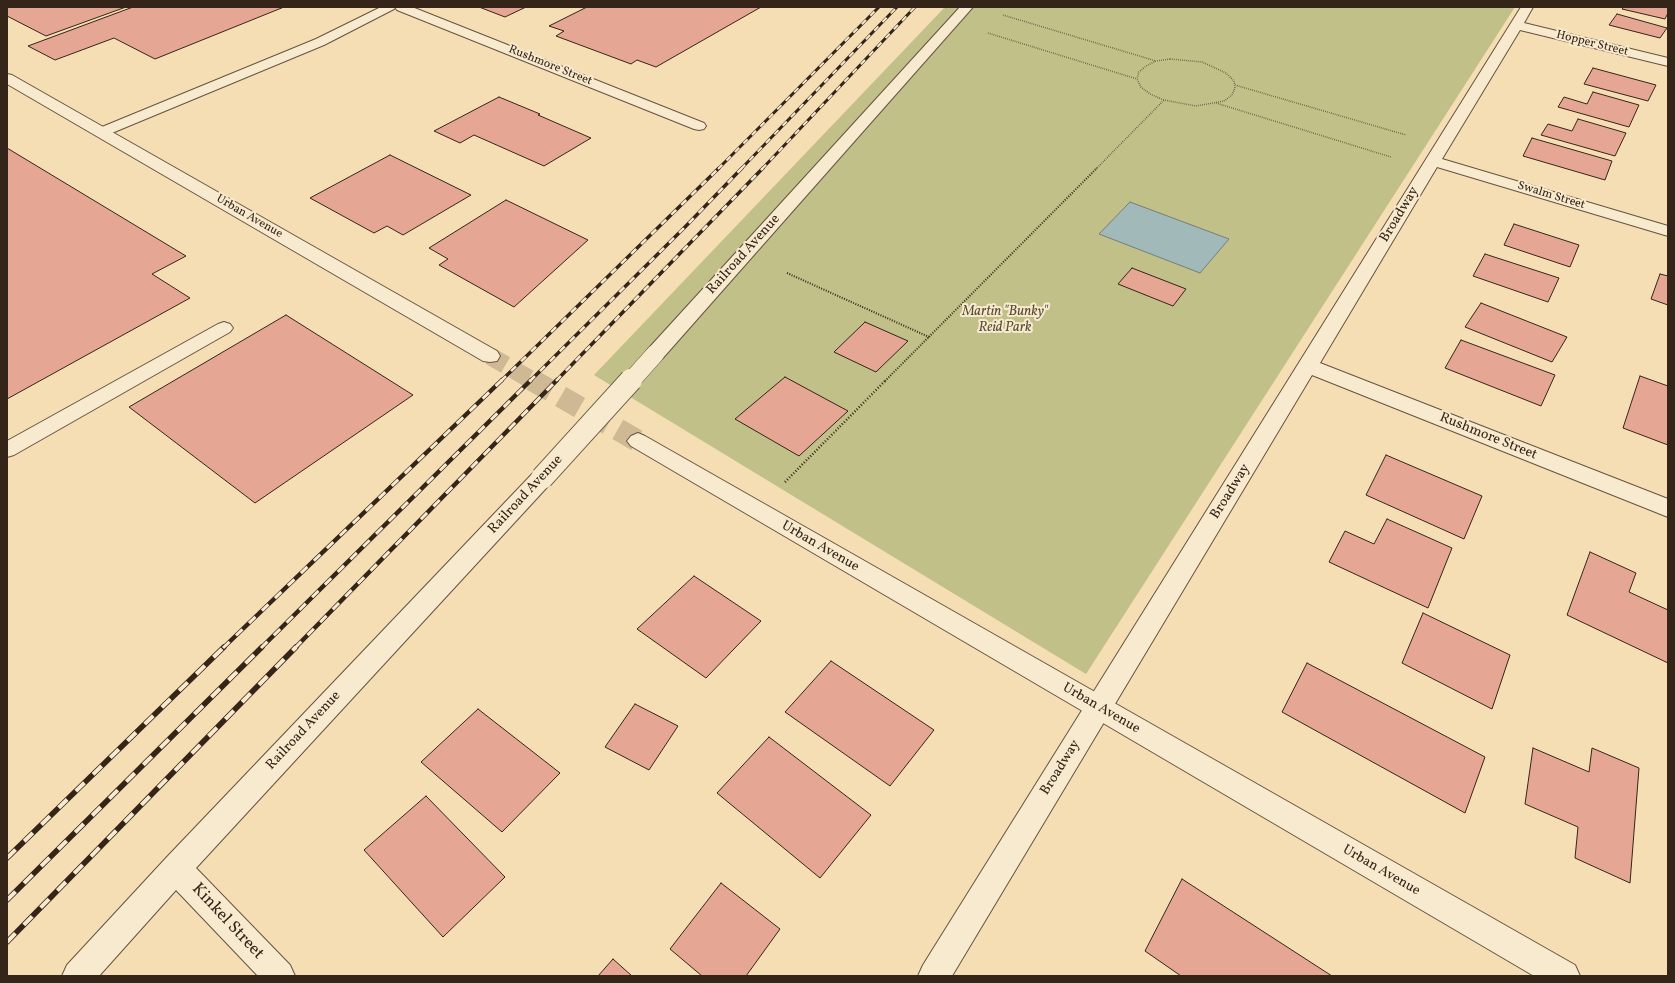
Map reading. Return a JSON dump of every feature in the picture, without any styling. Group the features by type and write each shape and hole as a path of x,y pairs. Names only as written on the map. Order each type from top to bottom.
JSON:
{"street":[{"name":"Rushmore Street","path":"401,7 699,126"},
{"name":"Railroad Avenue","path":"78,976 176,868 542,478 967,7"},
{"name":"Broadway","path":"934,976 1527,7"},
{"name":"Hopper Street","path":"1516,25 1668,62"},
{"name":"Urban Avenue","path":"7,78 490,356"},
{"name":"Swalm Street","path":"1434,160 1668,231"},
{"name":"Rushmore Street","path":"1308,366 1668,508"},
{"name":"Urban Avenue","path":"638,441 1564,976"},
{"name":"Kinkel Street","path":"176,868 279,976"}],"lane":[{"path":"102,132 320,42 390,7"},
{"path":"7,450 224,328"}],"path":[{"path":"1003,16 1156,61 1186,60 1202,62 1226,73 1234,81 1235,88 1232,95 1224,101 1216,103 1196,106 1164,100 1150,94 1142,87 1138,79 1139,72 1146,66 1156,61"},
{"path":"988,33 1138,79"},
{"path":"1234,85 1406,135"},
{"path":"785,482 1164,100"},
{"path":"1216,103 1391,157"},
{"path":"787,273 929,337"}],"green space":[{"name":"Martin \"Bunky\" Reid Park","path":"945,7 1515,7 1086,674 594,375"}],"water":[{"path":"1130,202 1229,239 1200,273 1099,234"}],"building":[{"path":"7,7 126,7 46,36 7,16"},
{"path":"133,7 284,7 155,59 114,38 55,60 28,46"},
{"path":"479,7 526,7 505,17"},
{"path":"587,7 761,7 656,67 637,60 631,64 556,36 564,31 549,26"},
{"path":"1624,7 1668,7 1668,13 1665,19 1622,9"},
{"path":"1617,14 1667,28 1660,38 1609,25"},
{"path":"1593,68 1656,85 1648,101 1584,84"},
{"path":"1593,92 1639,105 1629,127 1558,107 1564,97 1587,104"},
{"path":"499,97 591,138 544,166 474,135 460,143 434,131"},
{"path":"1578,119 1626,133 1615,156 1541,135 1548,124 1572,131"},
{"path":"1532,138 1612,161 1605,180 1523,156"},
{"path":"7,148 186,256 152,274 190,298 7,399"},
{"path":"390,155 471,195 403,235 387,226 374,233 310,198"},
{"path":"506,200 588,240 514,307 439,265 448,259 429,248"},
{"path":"1514,224 1579,245 1570,267 1504,245"},
{"path":"1485,254 1559,278 1548,302 1473,276"},
{"path":"1132,268 1186,289 1173,306 1118,284"},
{"path":"1660,274 1668,276 1668,305 1651,299"},
{"path":"1481,303 1567,337 1552,362 1465,327"},
{"path":"286,315 413,395 255,503 129,407"},
{"path":"865,322 908,341 876,372 834,352"},
{"path":"1461,340 1555,375 1541,406 1445,368"},
{"path":"1640,376 1668,386 1668,445 1623,428"},
{"path":"785,377 848,411 799,456 735,419"},
{"path":"1386,455 1482,496 1464,539 1366,495"},
{"path":"1387,519 1452,548 1428,608 1329,562 1345,531 1374,544"},
{"path":"1590,552 1636,573 1629,592 1668,610 1668,663 1567,615"},
{"path":"694,576 761,621 706,678 637,629"},
{"path":"1423,613 1510,655 1492,709 1402,663"},
{"path":"831,661 934,730 890,786 785,712"},
{"path":"1307,663 1485,757 1465,813 1282,712"},
{"path":"635,704 678,726 649,770 605,747"},
{"path":"478,709 560,773 502,832 421,762"},
{"path":"769,737 871,815 820,878 717,793"},
{"path":"1533,748 1589,772 1592,748 1639,768 1630,883 1575,858 1578,827 1525,804"},
{"path":"426,796 505,877 443,937 364,850"},
{"path":"1182,879 1332,976 1181,976 1145,951"},
{"path":"721,883 780,929 746,976 702,976 670,949"},
{"path":"613,959 632,976 598,976"}],"tunnel":[{"path":"490,356 533,381"},
{"path":"532,380 638,441"}],"railway":[{"path":"719,168 879,7"},
{"path":"741,169 897,7"},
{"path":"762,169 915,7"},
{"path":"501,381 719,168"},
{"path":"530,381 686,226 742,168"},
{"path":"556,381 763,168"},
{"path":"223,648 502,380"},
{"path":"261,648 531,380"},
{"path":"295,648 557,380"},
{"path":"7,858 224,647"},
{"path":"7,900 262,647"},
{"path":"7,942 296,647"}]}
